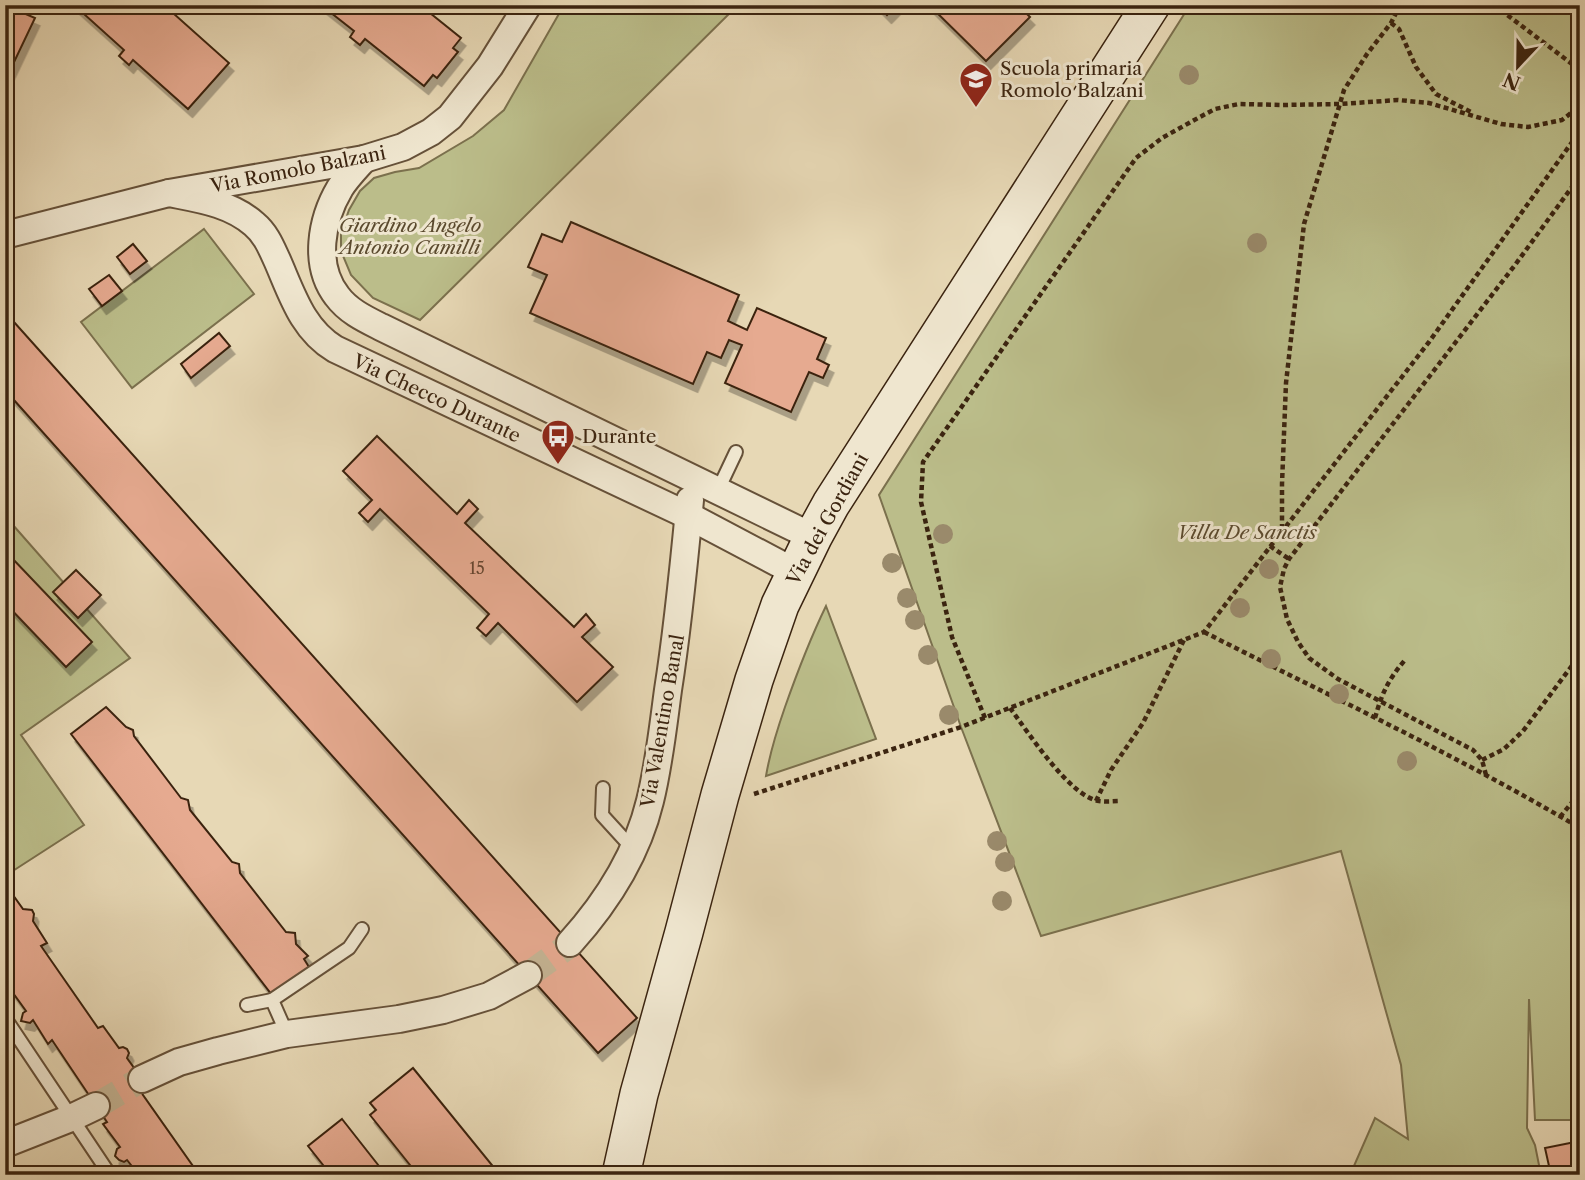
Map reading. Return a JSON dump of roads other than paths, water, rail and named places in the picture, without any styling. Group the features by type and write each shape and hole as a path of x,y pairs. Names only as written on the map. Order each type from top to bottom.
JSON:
{"street":[{"name":"Via dei Gordiani","path":"621,1175 639,1094 740,724 769,634 795,572 839,492 1151,5"},
{"name":"Via Romolo Balzani","path":"5,235 169,193 364,159 403,147 431,132 450,117 490,66 521,8"},
{"name":"Via Checco Durante","path":"364,159 336,195 328,214 322,241 327,276 336,295 345,305 381,327 813,537"},
{"name":"Via Checco Durante","path":"169,193 218,204 257,226 272,248 298,309 326,344 352,359 689,516 795,572"},
{"name":"Via Valentino Banal","path":"570,943 592,918 603,888 618,879 633,849 651,800 680,612 692,477"},
{"path":"142,1079 179,1062 287,1034 354,1026 443,1010 489,996 500,983 528,975"},
{"name":"Via dei Gordiani","path":"604,1175 639,1094"},
{"path":"5,1144 96,1106"}],"lane":[{"path":"718,490 736,452"},
{"path":"603,788 602,815 633,849"},
{"path":"247,1005 272,1000 349,948 362,929"},
{"path":"272,1000 287,1034"},
{"path":"5,1018 110,1175"}],"tunnel":[{"path":"528,975 570,943"},
{"path":"96,1106 142,1079"}],"place":[{"name":"Scuola primaria Romolo Balzani","path":"976,109"},
{"name":"Durante","path":"558,466"}],"park label":[{"name":"Giardino Angelo Antonio Camilli","path":"410,236"},
{"name":"Villa De Sanctis","path":"1247,532"}]}
